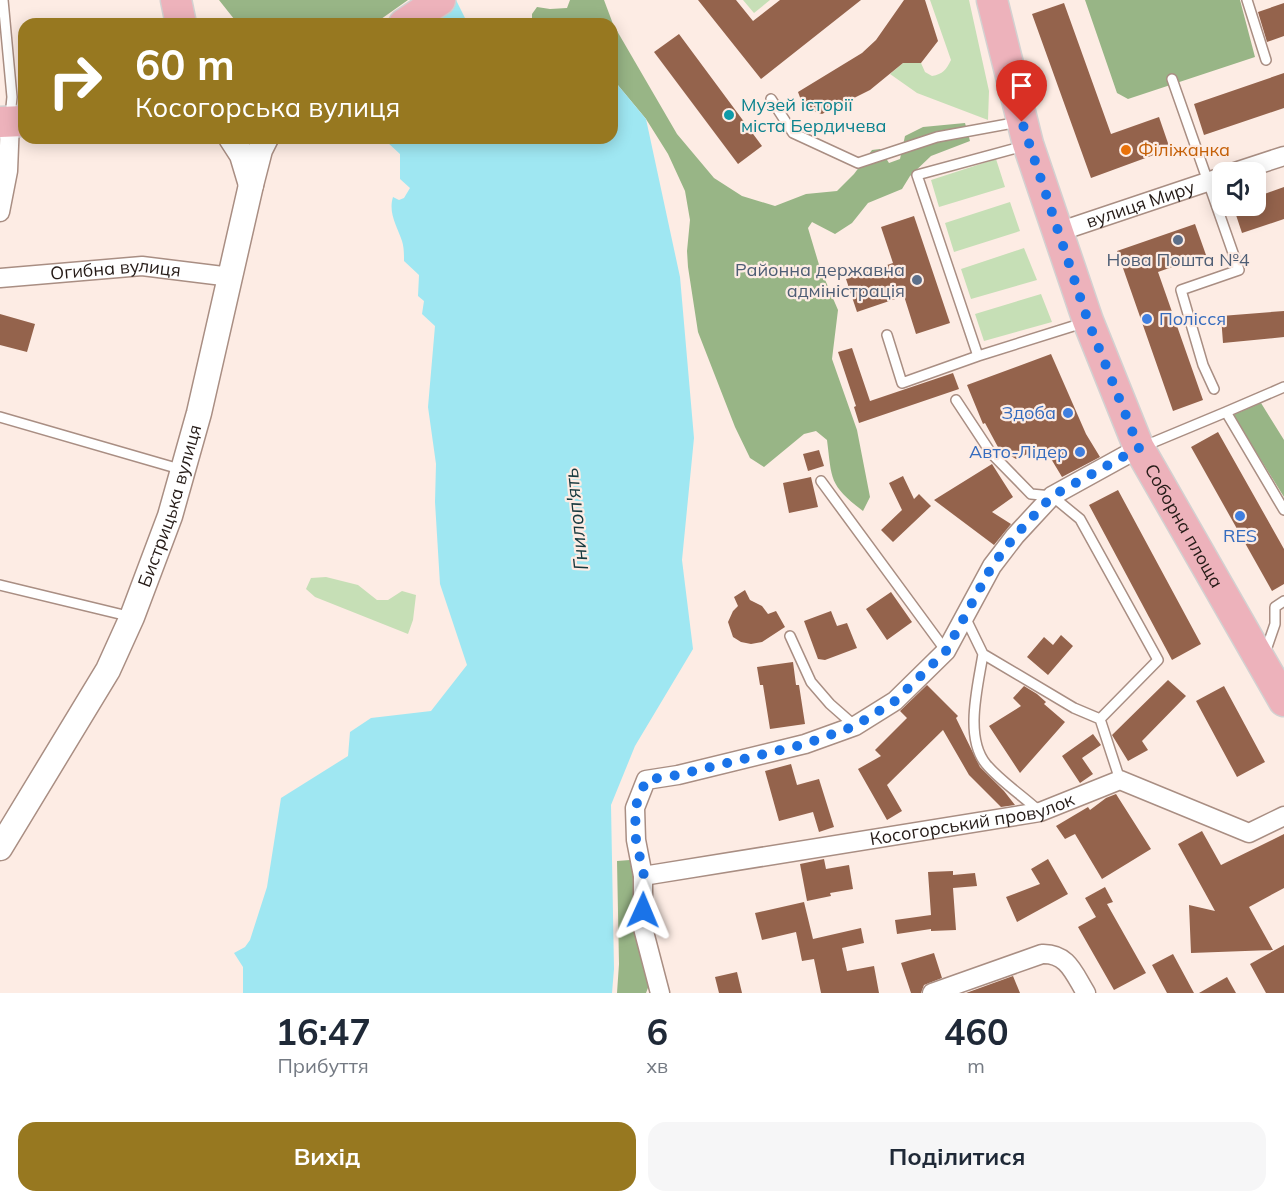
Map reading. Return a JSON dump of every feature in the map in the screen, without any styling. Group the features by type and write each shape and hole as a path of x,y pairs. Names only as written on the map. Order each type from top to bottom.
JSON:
{"main road":[{"path":"176,0 180,18"},
{"path":"413,18 440,0"},
{"name":"Соборна площа","path":"992,0 1025,133 1088,321 1139,448 1284,701"}],"street":[{"path":"0,212 8,171 11,121"},
{"name":"Бистрицька вулиця","path":"1,844 108,670 132,617 170,516 199,413 251,185 242,155 235,144"},
{"path":"251,185 263,144"},
{"path":"1266,162 1284,156"},
{"name":"вулиця Миру","path":"1058,232 1212,180"},
{"name":"Огибна вулиця","path":"0,278 142,266 231,277"},
{"path":"660,993 643,928 644,876 636,840 635,808 646,780 678,775 805,744 855,726 895,701 946,651 992,566 1015,536 1052,496 1139,448"},
{"path":"1120,780 1249,833 1284,816"},
{"name":"Косогорський провулок","path":"644,876 1040,813 1120,780"},
{"path":"932,993 1042,954 1054,953 1064,959 1086,993"}],"lane":[{"path":"3,0 12,97 11,121"},
{"path":"1247,0 1266,60"},
{"path":"1172,78 1212,172"},
{"path":"771,99 793,133 858,163 937,137 1025,133"},
{"path":"978,356 917,175 1025,133"},
{"path":"1214,389 1203,365 1181,290 1239,270 1225,216"},
{"path":"887,335 902,383 1088,321"},
{"path":"1139,448 1284,387"},
{"path":"956,400 991,453 1031,494 1052,496 1080,519 1158,660 1100,720"},
{"path":"1226,412 1284,510"},
{"path":"0,417 183,470"},
{"path":"821,481 946,651"},
{"path":"0,585 132,617"},
{"path":"1262,661 1275,624 1275,607 1284,601"},
{"path":"965,617 983,654 1074,708 1100,720 1120,780"},
{"path":"790,636 811,682 830,704 855,726"},
{"path":"983,654 973,717 978,747 986,763 1040,813"}],"green space":[{"path":"219,0 408,0 382,18 233,18"},
{"path":"570,0 604,0 611,18 532,18 537,7 567,8"},
{"path":"743,0 770,0 754,13"},
{"path":"930,0 969,0 989,91 988,120 917,93 890,74 903,63 921,63 925,72 932,76 942,73 951,60"},
{"path":"1085,0 1240,0 1255,57 1128,99 1117,93"},
{"path":"618,33 677,134 714,178 742,196 775,206 806,194 837,191 854,174 872,150 880,149 889,163 900,159 905,136 923,127 965,123 970,141 931,156 910,176 902,189 868,203 852,223 835,234 812,222 808,228 820,268 838,310 832,359 857,430 870,497 863,511 838,488 832,473 827,440 816,431 804,434 764,467 750,458 735,427 698,332 688,267 690,220 685,191 668,154 646,119 618,85"},
{"path":"996,159 1005,187 939,207 931,180"},
{"path":"1010,202 1020,231 954,252 945,223"},
{"path":"1024,248 1037,280 971,299 961,269"},
{"path":"1041,294 1052,322 984,341 975,314"},
{"path":"1261,403 1284,440 1284,497 1233,415"},
{"path":"326,577 358,585 377,600 388,600 402,591 416,595 413,620 408,634 315,597 306,589 311,578"},
{"path":"630,860 637,875 651,980 646,993 617,993 619,964 617,861"}],"water":[{"path":"426,0 456,0 465,18 439,18"},
{"name":"Гнилоп'ять","path":"618,85 646,119 680,277 694,438 682,560 693,649 635,746 611,805 614,969 612,993 243,993 243,967 234,953 245,947 250,940 267,887 281,798 348,756 350,732 371,718 431,711 467,665 440,584 435,502 436,464 428,407 435,326 422,314 424,301 418,296 419,275 404,261 403,243 394,219 393,197 399,200 404,198 410,188 400,179 400,154 389,144 618,144"}],"building":[{"path":"698,0 736,0 753,21 780,0 861,0 761,79"},
{"path":"904,0 925,0 938,41 921,63 903,63 870,90 822,114 804,108 798,92 862,53 876,40"},
{"path":"1064,3 1111,134 1159,117 1170,149 1091,178 1032,14"},
{"path":"1284,3 1284,36 1267,42 1258,12"},
{"path":"679,34 762,146 738,164 654,52"},
{"path":"1284,73 1284,108 1204,135 1194,104"},
{"path":"1284,187 1284,219 1242,233 1236,216 1266,216 1266,193"},
{"name":"Районна державна адміністрація","path":"914,216 950,323 916,334 904,296 857,312 846,279 893,263 881,227"},
{"path":"1195,224 1206,255 1158,272 1203,400 1173,411 1117,251"},
{"path":"1284,311 1284,337 1223,343 1221,316"},
{"path":"0,314 35,324 27,352 0,345"},
{"path":"852,348 870,401 953,373 959,389 859,423 854,407 856,406 838,352"},
{"path":"1051,354 1086,434 1100,457 1062,477 1044,447 1016,459 999,449 985,423 983,424 967,385"},
{"path":"1218,432 1284,549 1284,584 1272,591 1191,447"},
{"path":"819,450 824,466 808,471 803,454"},
{"path":"992,464 1013,497 992,512 1011,524 994,545 934,500"},
{"path":"903,476 914,499 919,494 931,506 893,542 881,530 902,510 889,483"},
{"path":"811,477 818,507 789,513 783,483"},
{"path":"1118,490 1201,644 1172,660 1089,505"},
{"path":"745,590 750,600 762,606 768,614 776,611 785,627 762,642 751,644 741,642 733,637 728,622 738,606 734,597"},
{"path":"891,592 912,622 887,640 866,609"},
{"path":"831,611 837,626 847,623 857,648 825,660 818,659 804,621"},
{"path":"1061,635 1073,646 1048,675 1027,657 1044,637 1053,645"},
{"path":"793,662 805,724 770,729 763,685 760,685 757,667"},
{"path":"1168,680 1186,696 1142,741 1148,750 1128,761 1112,735"},
{"path":"927,685 958,716 956,718 980,767 1015,805 1001,807 969,775 943,730 887,785 902,811 887,820 858,769 881,756 875,750 907,718 900,711"},
{"path":"1024,686 1037,694 1046,702 1044,704 1065,722 1020,773 989,726 1021,706 1013,698"},
{"path":"1224,686 1265,762 1237,777 1196,701"},
{"path":"1093,734 1101,745 1082,758 1093,774 1080,783 1062,756"},
{"path":"791,764 797,785 819,779 834,827 819,832 813,812 779,821 765,771"},
{"path":"1116,794 1151,849 1102,879 1075,834 1065,839 1056,826 1088,807 1090,810 1106,798"},
{"path":"1202,831 1221,865 1284,834 1284,888 1249,907 1273,950 1191,953 1189,905 1215,911 1178,844"},
{"path":"824,859 826,869 849,865 853,889 830,893 831,896 807,901 800,864"},
{"path":"1048,859 1068,894 1017,922 1006,897 1040,884 1031,869"},
{"path":"953,871 953,875 975,873 977,886 953,888 956,930 931,931 931,929 897,934 895,920 931,915 928,872"},
{"path":"1105,887 1113,902 1107,904 1146,973 1114,990 1078,927 1096,917 1085,898"},
{"path":"804,902 813,939 861,928 864,943 842,948 847,971 874,966 879,993 821,993 814,959 802,961 796,932 762,940 755,913"},
{"path":"1284,945 1284,993 1266,993 1250,964"},
{"path":"934,953 942,978 924,985 921,993 911,993 901,963"},
{"path":"1173,954 1194,993 1167,993 1152,965"},
{"path":"737,972 742,993 719,993 715,977"},
{"path":"1013,976 1020,993 966,993"},
{"path":"1227,977 1236,993 1199,993"}],"place":[{"name":"Музей історії міста Бердичева","path":"729,115"},
{"name":"Філіжанка","path":"1126,150"},
{"name":"Нова Пошта №4","path":"1178,240"},
{"name":"Районна державна адміністрація","path":"917,280"},
{"name":"Полісся","path":"1147,319"},
{"name":"Здоба","path":"1068,413"},
{"name":"Авто-Лідер","path":"1080,452"},
{"name":"RES","path":"1240,516"}],"route":[{"path":"643,910 644,876 636,840 635,808 646,780 678,775 805,744 855,726 895,701 946,651 992,566 1015,536 1052,496 1139,448 1088,321 1022,122"}]}
